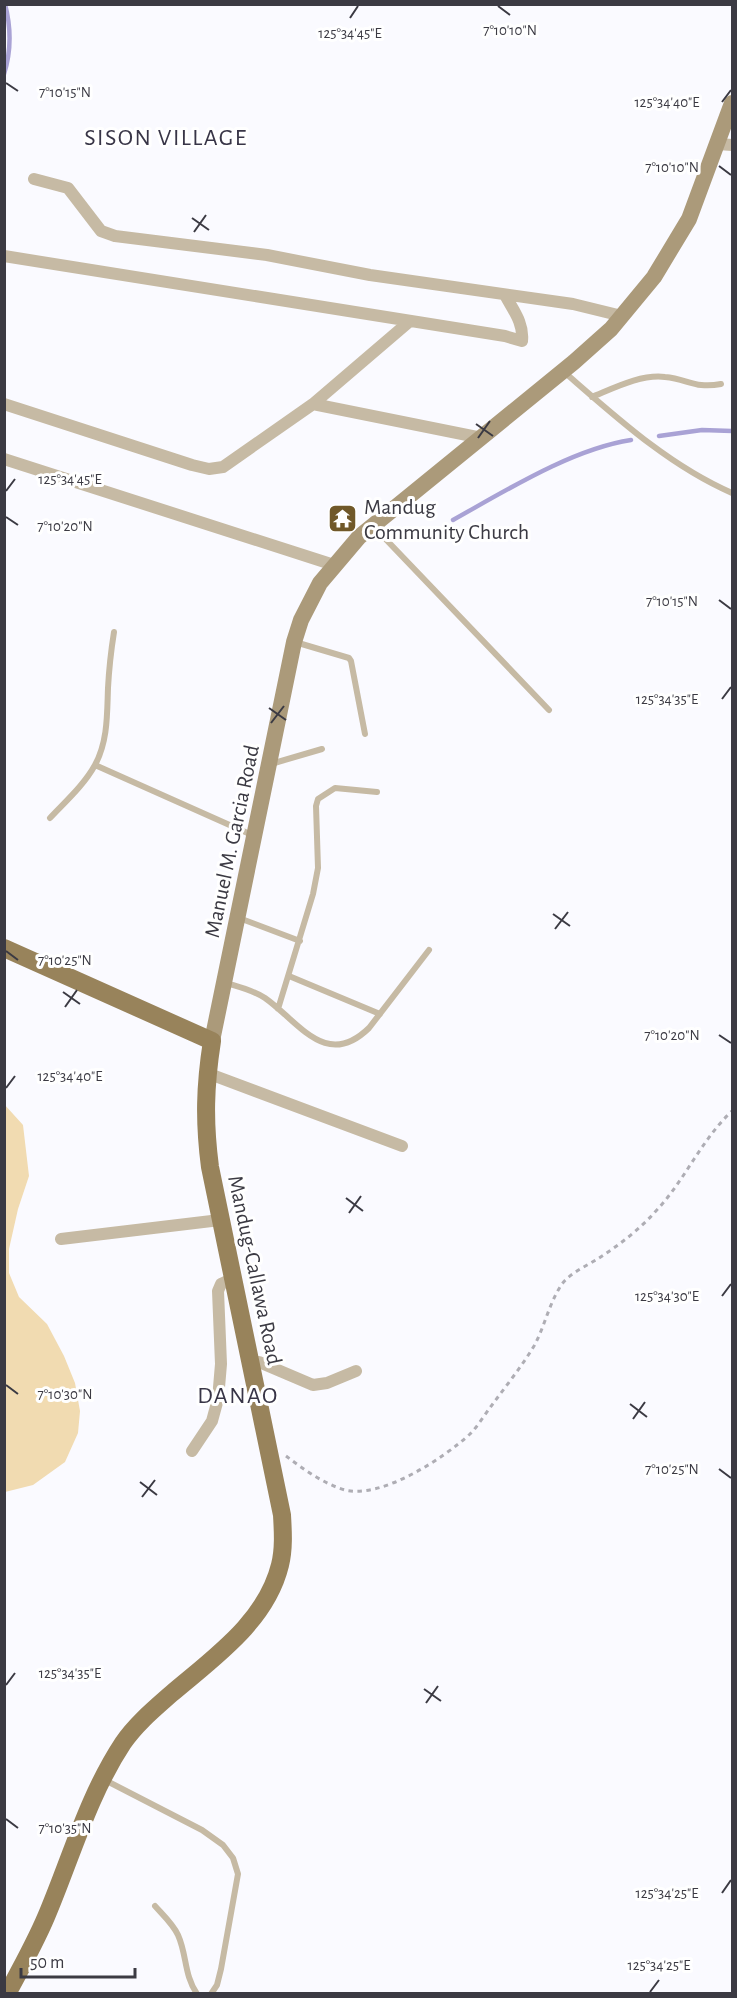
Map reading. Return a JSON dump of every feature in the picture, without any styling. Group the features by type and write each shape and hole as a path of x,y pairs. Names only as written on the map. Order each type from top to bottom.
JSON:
{"main road":[{"name":"Manuel M. Garcia Road","path":"212,1041 294,642 310,600 334,565 372,525 482,438 611,329 654,277 689,219 725,144 732,103"},
{"path":"4,948 212,1041"},
{"name":"Mandug-Callawa Road","path":"7,1994 46,1916 84,1819 124,1742 147,1715 241,1633 257,1614 270,1592 280,1565 284,1542 282,1515 220,1220 205,1130 207,1073 212,1041"}],"street":[{"path":"34,179 68,188 101,231 116,236 267,255 370,275 573,304 622,316"},
{"path":"4,256 505,336 522,341 521,324 505,294"},
{"path":"4,405 192,465 209,469 223,467 312,404 410,321"},
{"path":"312,404 482,438"},
{"path":"4,459 334,565"},
{"path":"207,1073 402,1146"},
{"path":"61,1239 220,1220"},
{"path":"192,1451 212,1421 216,1410 221,1364 218,1291 221,1284 232,1279"},
{"path":"250,1362 259,1362 313,1385 327,1383 356,1371"}],"lane":[{"path":"563,371 650,445 687,469 732,493"},
{"path":"592,397 625,383 664,376 699,386 721,384"},
{"path":"372,525 549,710"},
{"path":"50,818 84,781 102,749 106,730 114,632"},
{"path":"294,642 349,658 365,734"},
{"path":"270,765 322,749"},
{"path":"95,765 255,836"},
{"path":"278,1009 300,941 318,868 316,806 318,799 335,788 377,792"},
{"path":"239,918 300,941"},
{"path":"225,982 253,991 278,1009 292,1023 316,1039 332,1046 344,1046 357,1040 429,950"},
{"path":"288,976 380,1014"},
{"path":"103,1779 202,1830 223,1845 233,1858 238,1874 221,1969 217,1985 211,1994"},
{"path":"155,1906 178,1934 183,1949 185,1969 197,1994"}],"path":[{"path":"267,1442 298,1466 346,1490 378,1489 439,1459 471,1432 499,1395 532,1348 556,1295 567,1278 631,1235 657,1211 715,1130 732,1111"}],"shaded area":[{"path":"4,1104 23,1125 29,1176 18,1209 9,1249 9,1273 19,1297 47,1324 64,1356 75,1383 80,1411 78,1433 65,1462 33,1485 5,1492"}],"waterway":[{"path":"4,74 9,39 5,4"},
{"path":"659,436 702,430 732,431"},
{"path":"453,520 562,462 586,452 631,440"}],"place":[{"name":"Mandug Community Church","path":"343,519"}],"district":[{"name":"SISON VILLAGE","path":"166,137"},
{"name":"DANAO","path":"238,1395"}]}
